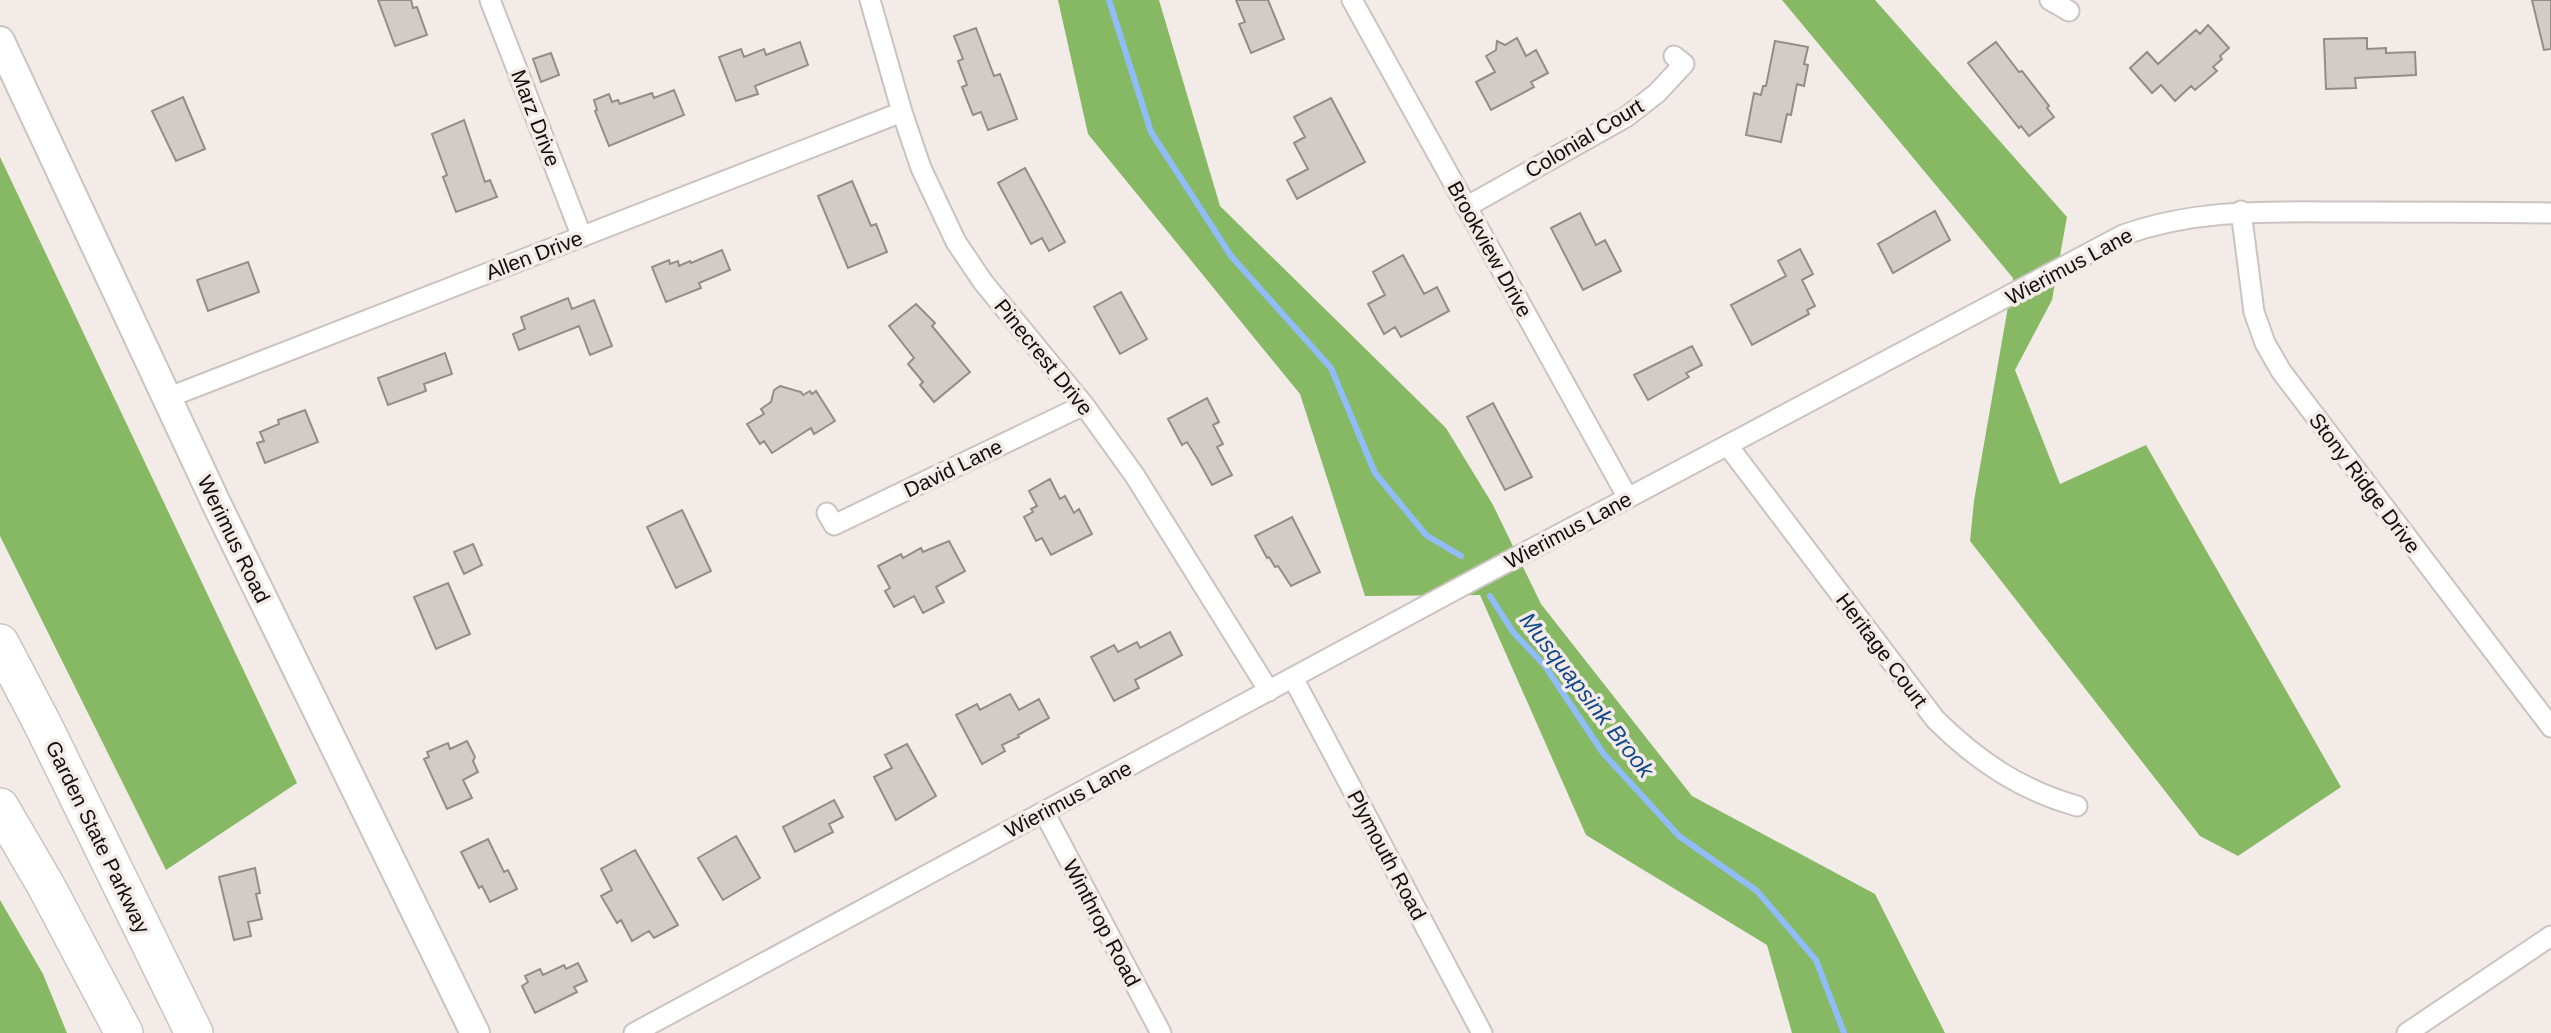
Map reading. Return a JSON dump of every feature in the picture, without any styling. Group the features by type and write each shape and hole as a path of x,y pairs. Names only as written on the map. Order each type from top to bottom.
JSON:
{"highway":[{"name":"Garden State Parkway","path":"0,643 194,1033"},
{"path":"0,807 45,884 124,1033"}],"main road":[{"name":"Werimus Road","path":"0,41 167,398 475,1033"}],"street":[{"name":"Marz Drive","path":"491,0 582,237"},
{"name":"Pinecrest Drive","path":"870,0 902,113 930,189 956,242 984,282 1084,405 1135,476 1269,691"},
{"name":"Brookview Drive","path":"1352,0 1628,498"},
{"path":"2050,0 2069,10"},
{"name":"Colonial Court","path":"1466,207 1626,117 1657,93 1684,64 1674,56"},
{"name":"Allen Drive","path":"167,398 902,113"},
{"name":"Wierimus Lane","path":"634,1033 2123,235 2182,218 2241,211 2551,213"},
{"name":"Stony Ridge Drive","path":"2241,211 2254,312 2265,343 2281,371 2551,727"},
{"name":"David Lane","path":"827,513 834,525 1084,405"},
{"name":"Heritage Court","path":"1728,446 1935,719 1962,746 1993,770 2027,788 2077,806"},
{"name":"Plymouth Road","path":"1293,678 1482,1033"},
{"name":"Winthrop Road","path":"1044,812 1156,1031"},
{"path":"2407,1033 2551,936"}],"green space":[{"path":"1058,0 1159,0 1220,206 1446,428 1493,505 1541,604 1692,796 1875,894 1945,1033 1792,1033 1767,945 1586,835 1480,595 1365,596 1300,394 1088,134"},
{"path":"1782,0 1875,0 2067,217 2052,300 2015,370 2060,484 2146,445 2341,787 2238,856 2200,836 1970,541 1974,501 2013,278"},
{"path":"0,157 297,783 166,870 0,536"},
{"path":"0,900 43,974 67,1033 0,1033"}],"building":[{"path":"378,0 411,0 413,8 417,7 427,35 395,46"},
{"path":"1236,0 1268,0 1284,39 1251,53 1239,24 1245,22"},
{"path":"2532,0 2551,0 2551,49 2544,50"},
{"path":"2208,25 2229,48 2213,67 2217,71 2195,90 2191,86 2175,101 2161,85 2152,93 2130,68 2147,52 2158,64 2196,30 2200,34"},
{"path":"976,28 994,76 1000,74 1017,119 988,130 981,112 973,115 962,87 967,85 958,61 963,59 954,36"},
{"path":"1517,38 1526,56 1536,50 1548,73 1531,82 1534,87 1491,110 1476,82 1495,72 1486,56 1496,50 1497,41 1505,45"},
{"path":"2367,38 2367,49 2386,48 2386,53 2415,52 2416,75 2355,78 2356,88 2326,89 2324,39"},
{"path":"1775,41 1808,47 1804,64 1808,65 1804,86 1797,84 1791,115 1787,114 1781,142 1746,135 1754,93 1761,95 1763,86 1766,86"},
{"path":"800,42 808,65 755,86 758,94 736,101 719,57 741,49 744,57 764,49 766,55"},
{"path":"1996,42 2019,72 2022,71 2049,106 2047,108 2054,117 2029,136 2021,126 2019,128 1968,63"},
{"path":"551,53 559,75 541,82 533,59"},
{"path":"674,90 684,115 609,146 595,111 594,100 609,94 612,102 618,100 620,104 652,93 654,98"},
{"path":"183,97 205,149 176,161 152,111"},
{"path":"1331,98 1365,162 1297,199 1287,180 1308,169 1294,143 1305,137 1294,117"},
{"path":"464,120 485,182 490,180 497,197 456,212 443,177 447,175 432,134"},
{"path":"1025,168 1065,242 1049,251 1042,238 1031,244 998,183"},
{"path":"852,181 871,226 876,224 887,252 848,268 818,196"},
{"path":"1935,211 1950,240 1893,273 1878,244"},
{"path":"1580,213 1596,245 1605,240 1621,271 1583,290 1551,228"},
{"path":"1800,249 1813,274 1802,280 1815,306 1807,310 1809,314 1752,345 1731,305 1786,276 1778,261"},
{"path":"722,250 730,270 699,283 701,288 666,302 652,267 669,260 670,264 678,261 679,266"},
{"path":"1403,255 1424,294 1437,287 1449,311 1401,337 1395,327 1384,334 1368,304 1385,295 1373,272"},
{"path":"248,262 259,292 208,311 197,280"},
{"path":"1121,292 1147,339 1120,354 1094,307"},
{"path":"568,298 572,309 594,300 612,346 590,355 579,326 519,350 513,334 525,329 521,317"},
{"path":"916,304 935,323 932,326 970,372 934,402 920,385 923,382 908,364 914,358 889,326"},
{"path":"1692,346 1702,365 1686,373 1689,377 1648,400 1634,375"},
{"path":"445,353 452,374 424,384 426,391 388,405 378,378"},
{"path":"780,386 803,395 816,391 835,421 814,434 811,428 772,453 764,441 760,444 747,424 764,414 761,409 771,402 774,390"},
{"path":"1207,398 1219,422 1213,425 1223,444 1217,447 1232,475 1212,485 1187,442 1182,445 1168,419"},
{"path":"1493,403 1532,477 1505,490 1467,417"},
{"path":"305,410 318,442 265,463 257,443 264,441 260,432 279,424 278,420"},
{"path":"1050,479 1060,499 1065,496 1074,513 1079,509 1092,534 1051,555 1042,538 1036,541 1024,517 1037,506 1029,491"},
{"path":"682,510 711,571 676,588 647,527"},
{"path":"1292,517 1320,572 1291,586 1278,566 1275,567 1269,557 1267,558 1255,536"},
{"path":"949,541 965,571 936,587 944,602 923,613 914,596 894,607 885,591 890,588 878,566 901,554 903,558 921,548 923,552"},
{"path":"473,544 482,565 464,574 454,552"},
{"path":"448,583 470,634 436,649 414,597"},
{"path":"1170,632 1182,655 1135,680 1139,688 1114,701 1091,657 1114,645 1118,652 1137,642 1140,648"},
{"path":"1010,694 1019,710 1039,699 1049,718 1002,745 1005,751 982,764 956,715 977,704 980,710"},
{"path":"467,741 475,757 473,761 478,772 463,780 472,798 447,809 424,759 429,757 427,752 448,743 450,749"},
{"path":"907,744 936,796 896,820 874,777 892,768 885,755"},
{"path":"834,800 843,817 829,824 833,832 795,852 783,827"},
{"path":"736,836 760,878 723,900 698,858"},
{"path":"488,839 504,872 508,870 517,889 490,902 482,886 479,888 461,852"},
{"path":"635,850 678,925 654,938 649,931 632,941 621,920 617,923 601,896 612,890 601,869"},
{"path":"255,868 260,893 256,894 262,919 248,922 251,936 234,940 219,877"},
{"path":"578,963 587,981 574,987 577,992 535,1013 522,986 528,982 525,976 540,969 543,975 564,965 566,969"}],"waterway":[{"name":"Musquapsink Brook","path":"1109,0 1151,132 1231,256 1331,368 1375,473 1426,535 1461,556"},
{"name":"Musquapsink Brook","path":"1490,596 1513,632 1545,666 1603,753 1679,836 1757,891 1816,960 1844,1033"}]}
